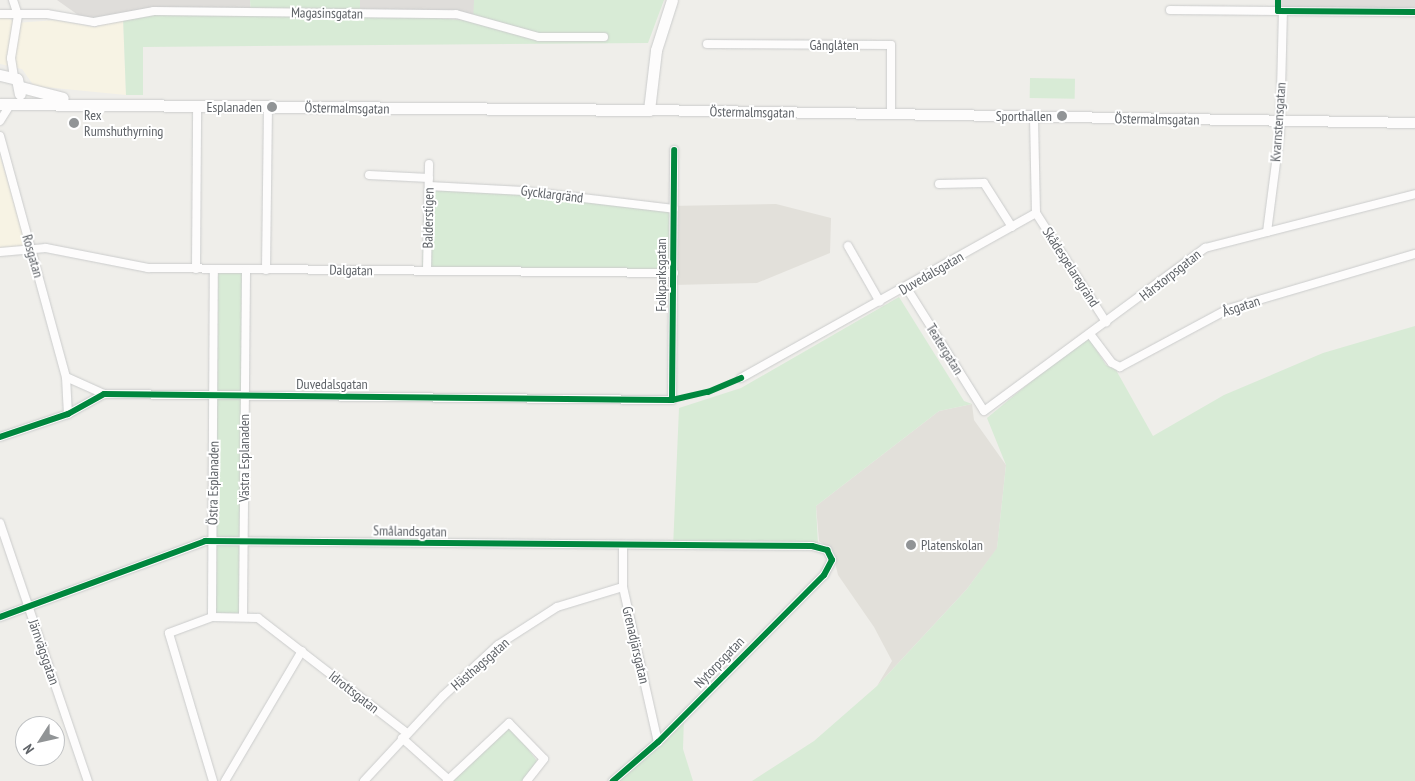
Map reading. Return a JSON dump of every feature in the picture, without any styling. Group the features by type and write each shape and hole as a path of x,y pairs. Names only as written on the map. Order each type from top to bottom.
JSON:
{"main road":[{"path":"649,110 656,50 672,0"},
{"name":"Östermalmsgatan","path":"0,74 39,94 90,103"},
{"path":"8,104 18,82"},
{"name":"Östermalmsgatan","path":"8,104 90,103 268,107 649,110"}],"street":[{"path":"0,74 11,58 18,15 13,0"},
{"path":"1170,10 1415,12"},
{"name":"Magasinsgatan","path":"0,14 47,14 94,22 154,11 456,14 539,37 604,37"},
{"name":"Kvarnstensgatan","path":"1267,232 1280,121 1283,11"},
{"name":"Gånglåten","path":"707,44 891,45 891,115"},
{"path":"11,58 18,82"},
{"path":"0,121 8,104"},
{"path":"196,269 197,106"},
{"path":"266,270 268,107"},
{"name":"Östermalmsgatan","path":"649,110 1415,123"},
{"path":"1034,116 1036,213"},
{"name":"Rosgatan","path":"0,136 66,377 68,414"},
{"name":"Folkparksgatan","path":"672,400 674,150"},
{"name":"Balderstigen","path":"427,271 430,164"},
{"name":"Gycklargränd","path":"369,175 674,209"},
{"path":"939,184 984,183 1012,227"},
{"name":"Hårstorpsgatan","path":"984,411 1106,322 1192,255 1224,242 1415,194"},
{"name":"Duvedalsgatan","path":"741,378 880,302 1036,213"},
{"name":"Skådespelaregränd","path":"1036,213 1106,322"},
{"path":"848,246 880,302"},
{"path":"0,252 31,248"},
{"name":"Dalgatan","path":"31,248 148,268 674,273"},
{"name":"Åsgatan","path":"1090,334 1112,363 1120,367 1228,309 1415,254"},
{"name":"Östra Esplanaden","path":"212,617 214,269"},
{"name":"Västra Esplanaden","path":"243,616 246,269"},
{"name":"Teatergatan","path":"906,286 984,411"},
{"path":"66,377 104,394"},
{"path":"0,437 68,414 104,394"},
{"name":"Duvedalsgatan","path":"104,394 672,400"},
{"name":"Järnvägsgatan","path":"0,523 88,781"},
{"name":"Smålandsgatan","path":"0,617 212,541 624,546 812,546 831,554"},
{"name":"Grenadjärsgatan","path":"624,546 623,587 658,742"},
{"name":"Nytorpsgatan","path":"613,781 658,742 824,575 832,560 831,554"},
{"name":"Hästhagsgatan","path":"364,781 405,735 466,673 517,632 582,596 623,587"},
{"path":"213,781 169,633 212,617 243,616 258,618 302,651 225,781"},
{"name":"Idrottsgatan","path":"302,651 405,735 448,780 509,722 544,759 527,781"}],"shaded area":[{"path":"57,0 250,0 251,13 117,18 95,27"},
{"path":"360,0 474,0 474,21 360,12"},
{"path":"1280,0 1415,0 1415,9 1280,9"},
{"path":"0,14 17,23 55,20 95,27 123,17 126,95 34,86 22,69 0,64"},
{"path":"0,156 27,246 0,251"},
{"path":"776,204 831,218 830,253 757,283 673,285 670,206"},
{"name":"Platenskolan","path":"972,404 974,420 1006,465 997,549 967,589 877,686 892,661 874,627 838,575 832,550 819,541 816,506 939,411"}],"green space":[{"path":"250,0 360,0 360,12 473,21 474,0 664,0 648,43 143,47 143,95 126,95 123,17 149,10 251,13"},
{"path":"1030,78 1075,79 1075,99 1030,98"},
{"path":"425,185 670,206 673,277 422,273"},
{"path":"210,271 242,271 242,618 210,618"},
{"path":"899,297 964,401 972,404 939,411 816,506 818,544 673,548 679,408 741,388"},
{"path":"1415,326 1415,781 752,781 814,741 877,686 967,589 997,548 1006,465 987,418 1087,335 1106,365 1116,370 1153,436 1224,395 1323,353"},
{"path":"684,717 683,749 693,781 611,781"},
{"path":"509,723 537,761 525,781 447,781"}],"cycle path":[{"path":"1278,0 1278,11 1415,12"},
{"path":"672,400 674,150"},
{"path":"0,437 68,414 104,394 672,400 708,392 741,378"},
{"path":"0,617 205,541 812,546 827,550 832,560 824,575 658,742 613,781"}],"place":[{"name":"Esplanaden","path":"272,107"},
{"name":"Sporthallen","path":"1062,116"},
{"name":"Rex Rumshuthyrning","path":"74,123"},
{"name":"Platenskolan","path":"911,545"}]}
